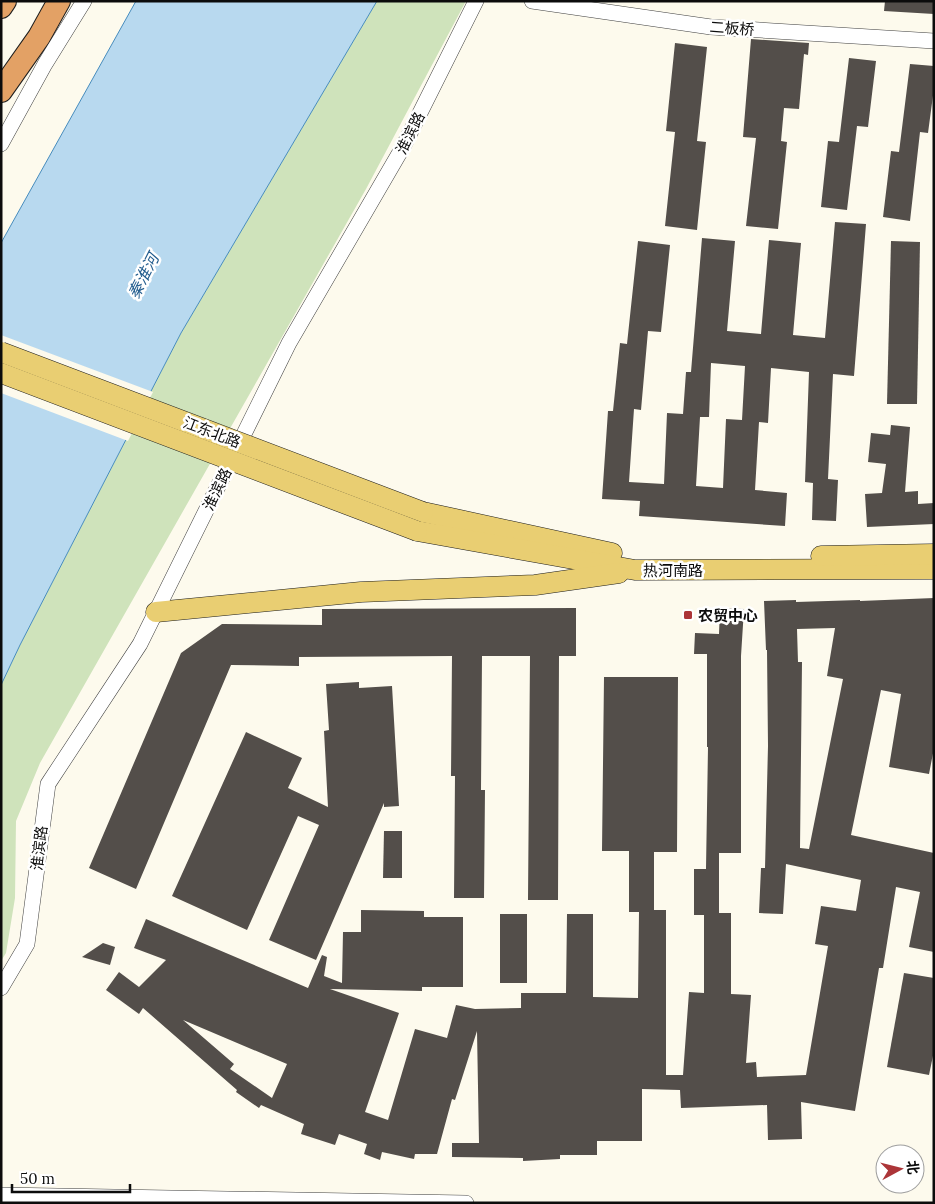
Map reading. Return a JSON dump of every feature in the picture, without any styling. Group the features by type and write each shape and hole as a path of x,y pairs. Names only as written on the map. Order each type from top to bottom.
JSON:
{"highway":[{"path":"1,7 5,1"},
{"path":"1,91 39,37 60,1"}],"main road":[{"name":"江东北路","path":"1,352 423,512"},
{"name":"江东北路","path":"1,373 416,531"},
{"name":"热河南路","path":"423,512 635,558 934,554"},
{"name":"热河南路","path":"416,531 635,570 934,569"},
{"path":"156,612 361,592 535,585 635,570"}],"street":[{"path":"1,144 45,64 84,1"},
{"name":"淮滨路","path":"1,988 27,944 48,784 140,644 289,343 403,147 476,1"},
{"name":"二板桥","path":"532,1 711,27 934,41"},
{"path":"1,1195 466,1203"}],"green space":[{"path":"377,1 466,1 366,189 40,763 16,821 15,898 6,953 1,961 1,685 181,333"}],"water":[{"name":"秦淮河","path":"136,1 377,1 181,333 1,685 1,243"}],"pier":[{"path":"1,335 153,392 128,441 1,393"}],"building":[{"path":"885,1 934,1 934,14 884,11"},
{"path":"751,39 809,43 808,55 804,54 799,109 784,108 781,141 787,142 778,229 746,226 756,138 743,137"},
{"path":"675,43 707,47 697,141 706,142 697,230 665,226 675,132 666,131"},
{"path":"849,58 876,61 868,127 857,126 847,210 821,207 828,141 839,142"},
{"path":"910,64 934,66 934,88 928,133 920,132 910,221 883,217 891,151 899,152"},
{"path":"835,222 866,224 854,376 833,374 828,479 838,480 836,521 812,520 813,483 805,482 809,372 771,368 768,423 759,422 755,490 787,493 785,526 639,516 640,501 602,499 608,411 613,411 620,343 627,344 638,241 670,245 661,332 648,331 641,410 634,409 629,482 664,484 667,413 683,414 686,372 691,372 702,238 735,241 727,331 761,334 769,240 801,243 793,335 825,338","holes":["711,363 745,366 742,420 726,419 723,488 696,486 700,417 709,417"]},
{"path":"891,241 920,242 917,404 887,404"},
{"path":"891,425 910,427 905,492 918,491 918,504 934,503 934,524 867,527 865,494 882,493 886,464 868,462 871,433 890,435"},
{"path":"934,598 934,748 929,774 889,767 901,694 881,690 851,835 934,853 934,952 909,947 920,892 896,887 883,968 879,968 855,1111 801,1102 802,1139 768,1140 767,1105 681,1108 680,1090 642,1089 642,1141 597,1141 597,1155 560,1155 560,1159 523,1161 523,1158 452,1157 452,1143 479,1143 477,1031 455,1100 452,1099 437,1154 415,1154 414,1159 382,1152 380,1160 364,1154 367,1144 339,1134 335,1145 301,1134 304,1124 261,1105 259,1108 236,1092 237,1090 143,1008 139,1014 106,990 119,972 139,987 166,960 134,948 146,919 308,988 322,955 327,957 324,976 342,983 343,932 361,932 361,910 424,911 424,917 463,917 463,987 422,987 422,991 330,989 399,1013 365,1112 388,1120 415,1029 447,1038 456,1005 475,1009 521,1008 521,993 566,993 567,914 593,914 593,997 638,998 639,912 629,912 629,851 602,851 604,677 678,677 677,852 654,852 654,910 666,910 666,1075 683,1075 689,992 704,993 704,915 694,915 694,869 706,869 707,654 694,654 695,633 719,634 720,608 744,609 741,656 741,853 719,853 719,913 731,913 731,994 751,995 746,1063 756,1062 757,1077 806,1075 828,946 815,944 821,906 856,911 861,880 786,864 783,914 759,913 761,868 765,868 768,746 767,650 764,601 860,601","holes":["835,628 827,676 843,679 809,849 800,848 802,662 798,662 797,629","183,1020 287,1064 272,1098 230,1069 234,1064"]},
{"path":"576,608 576,656 559,656 558,900 528,900 530,656 482,656 481,790 485,790 484,898 454,898 455,776 451,776 452,656 299,657 299,666 231,665 136,889 89,868 181,653 222,624 322,625 322,609"},
{"path":"359,682 359,688 392,686 399,806 384,807 384,803 316,960 269,940 319,825 298,816 247,930 172,896 246,732 302,758 288,788 328,807 324,731 329,730 326,684"},
{"path":"384,831 402,831 402,878 383,878"},
{"path":"500,914 527,914 527,983 500,983"},
{"path":"103,943 115,947 110,965 82,957"},
{"path":"904,973 934,978 934,1051 929,1075 887,1067"}],"place":[{"name":"农贸中心","path":"688,615"}]}
